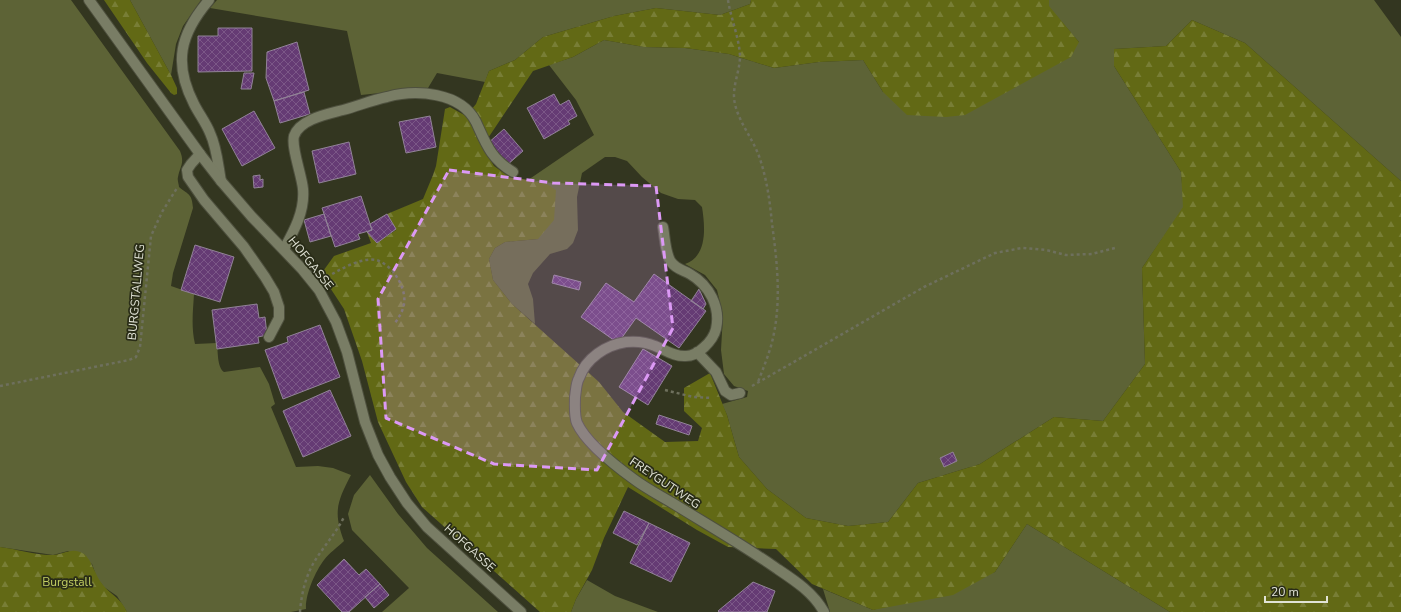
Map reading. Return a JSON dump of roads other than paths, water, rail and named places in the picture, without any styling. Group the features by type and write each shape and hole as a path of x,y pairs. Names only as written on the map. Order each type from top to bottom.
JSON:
{"main road":[{"name":"HOFGASSE","path":"89,0 221,181 252,217 284,249 319,290 336,322 347,352 365,422 378,455 407,503 427,527 521,612"},
{"path":"209,0 192,23 184,40 182,57 184,79 193,102 210,132 215,147 221,181"},
{"path":"284,249 297,222 303,198 303,188 294,138 297,130 318,116 388,96 414,93 448,98 471,112 493,157 503,167 513,172"},
{"path":"200,154 191,164 188,170 188,177 204,200 244,247 265,277 274,292 280,307 279,318 269,337"},
{"path":"663,227 670,261 676,267 700,280 715,304 717,318 716,330 712,338 697,352 716,372 725,391 736,394"},
{"name":"FREYGUTWEG","path":"697,352 687,356 679,355 669,353 653,345 639,342 625,342 594,356 585,365 578,379 575,402 577,422 587,437 607,458 636,481 762,559 796,582 815,598 824,612"}],"park label":[{"name":"Burgstall","path":"67,582"}]}
